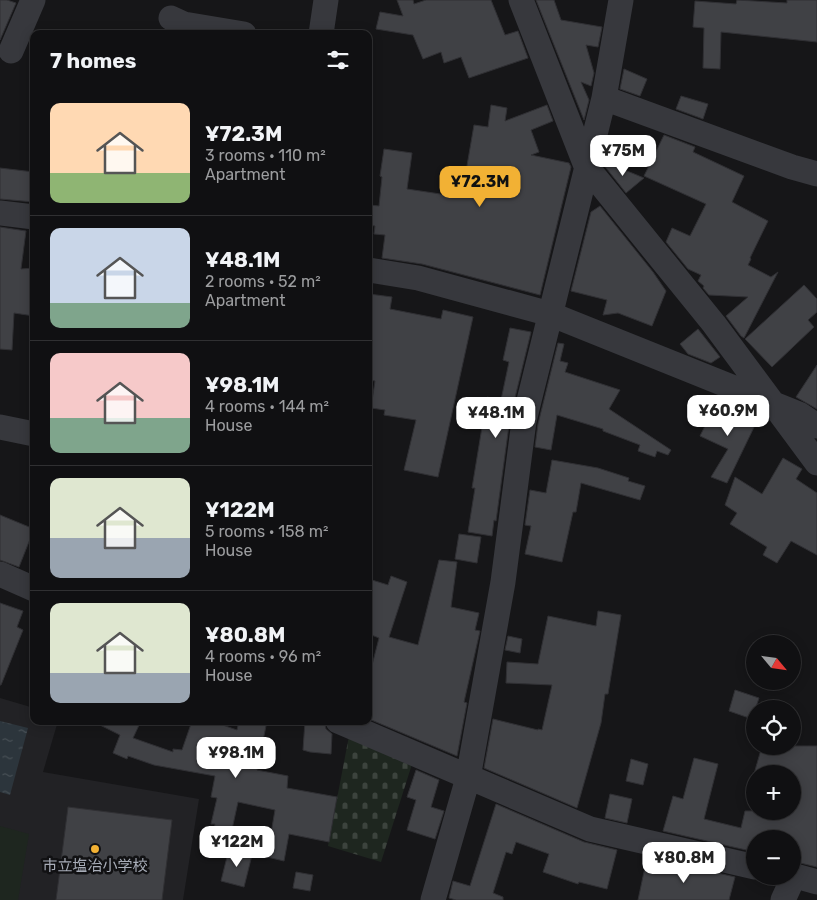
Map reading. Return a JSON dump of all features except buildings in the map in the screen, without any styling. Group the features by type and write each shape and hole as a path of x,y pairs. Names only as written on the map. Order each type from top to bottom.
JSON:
{"street":[{"path":"15,51 33,0"},
{"path":"322,30 326,0"},
{"path":"521,0 586,166 714,324 817,463"},
{"path":"433,900 468,778 504,582 524,421 604,98 621,0"},
{"path":"171,17 184,24 220,30"},
{"path":"604,98 792,167 817,174"},
{"path":"0,212 30,216"},
{"path":"372,270 418,278 550,314 799,414 817,426"},
{"path":"0,427 30,433"},
{"path":"0,574 30,587"},
{"path":"347,725 590,829 746,865"},
{"path":"783,900 795,885"}],"shaded area":[{"name":"市立塩冶小学校","path":"0,698 30,707 30,725 57,725 43,772 199,799 183,900 0,900"}],"green space":[{"path":"349,736 412,764 381,862 328,846"},
{"path":"0,826 29,834 18,900 0,900"}],"water":[{"path":"0,721 28,728 10,795 0,792"}],"place":[{"name":"市立塩冶小学校","path":"95,849"}]}
